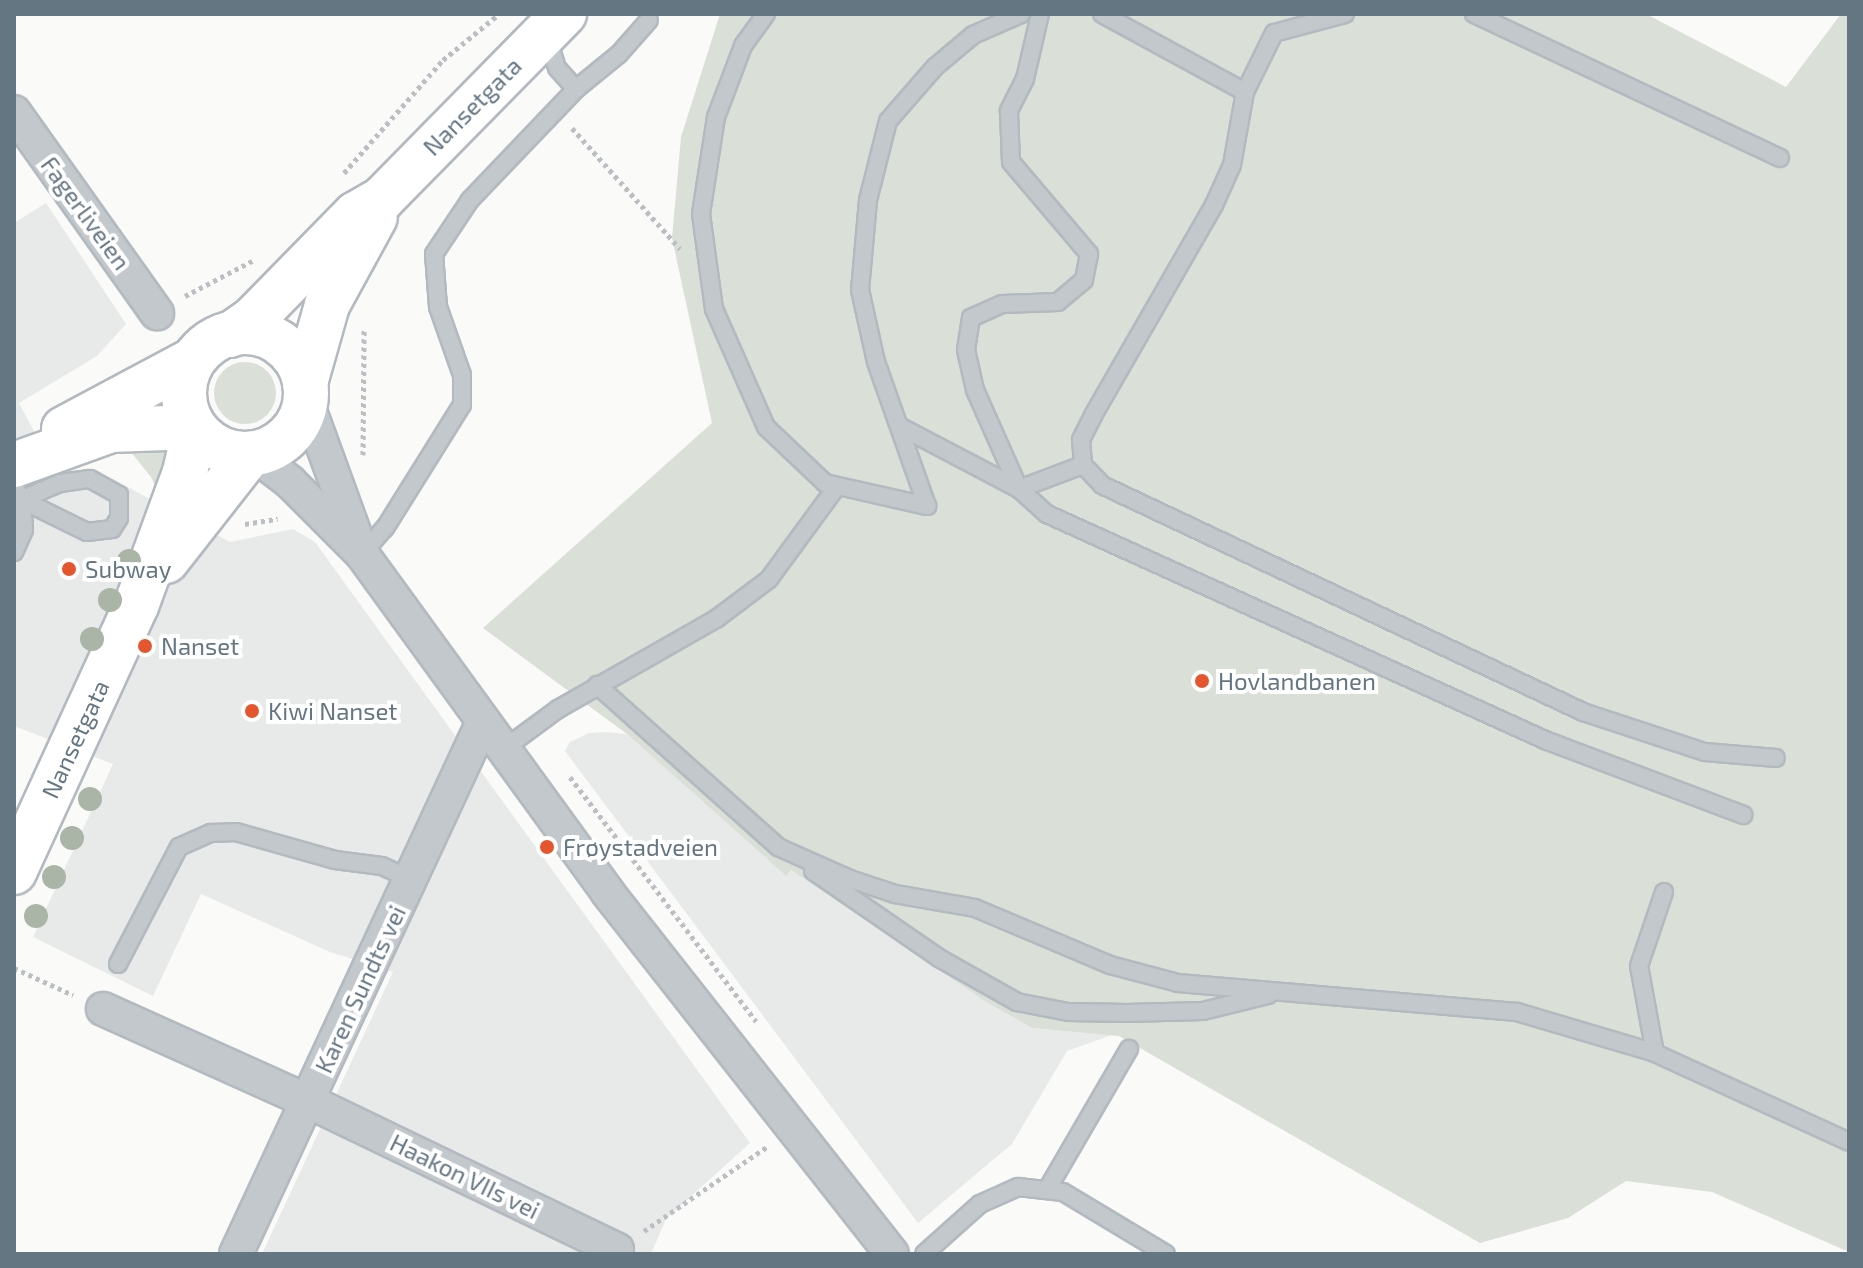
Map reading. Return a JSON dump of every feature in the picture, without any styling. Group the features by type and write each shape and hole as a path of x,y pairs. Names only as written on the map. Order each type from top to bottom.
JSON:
{"main road":[{"name":"Nansetgata","path":"306,391 327,305 382,199 548,20"},
{"name":"Nansetgata","path":"230,335 253,319 356,214 382,199"},
{"path":"20,482 70,425 193,360 218,338 243,332 271,338 291,353 306,391 298,424 282,442 251,454 210,443 194,428 184,393 193,360"},
{"name":"Nansetgata","path":"14,872 136,606 185,472 194,428"},
{"path":"20,482 111,430 194,428"},
{"name":"Nansetgata","path":"136,606 185,533 251,454"}],"street":[{"name":"Fagerliveien","path":"14,112 157,313"},
{"path":"306,391 362,554"},
{"path":"251,454 290,482 362,554 501,751 892,1254"},
{"name":"Karen Sundts vei","path":"236,1254 482,724"},
{"name":"Haakon VIIs vei","path":"103,1009 308,1101 616,1252"}],"lane":[{"path":"766,14 743,46 716,117 701,214 714,309 739,376 766,427 825,483 927,506 876,362 860,290 868,200 888,121 935,67 973,35 1021,14"},
{"path":"1019,489 975,390 966,350 971,318 1002,304 1058,302 1084,280 1089,254 1011,162 1009,111 1025,79 1040,14"},
{"path":"1102,14 1245,92"},
{"path":"1345,14 1274,33 1245,92 1232,165 1214,205 1081,440 1083,465 1102,485 1583,712 1705,752 1776,758"},
{"path":"1474,14 1780,158"},
{"path":"548,20 557,68 576,89"},
{"path":"362,554 385,528 462,405 462,375 438,307 434,254 470,200 576,89 619,54 649,20"},
{"path":"901,427 1019,489 1047,514 1545,740 1743,815"},
{"path":"1019,489 1083,465"},
{"path":"101,481 119,495 119,518 112,529 87,532 20,482 101,481"},
{"path":"14,552 24,530 20,482"},
{"path":"501,751 597,685 716,619 769,579 837,486"},
{"path":"597,685 778,847 939,958 1017,1002 1068,1012 1188,1012 1281,992"},
{"path":"118,964 179,847 211,833 236,832 335,860 382,866 410,879"},
{"path":"778,847 895,894 975,908 1110,965 1178,983 1517,1012 1655,1053 1849,1142"},
{"path":"1655,1053 1639,966 1664,892"},
{"path":"1048,1188 1129,1049"},
{"path":"924,1254 1000,1193 1018,1187 1063,1192 1166,1254"}],"path":[{"path":"337,180 443,60 499,14"},
{"path":"556,110 710,282"},
{"path":"157,313 269,252"},
{"path":"362,465 367,368 363,314"},
{"path":"240,524 267,522 294,511"},
{"path":"532,728 760,1026"},
{"path":"14,968 103,1009"},
{"path":"616,1252 793,1129"}],"shaded area":[{"name":"Hovlandbanen","path":"720,14 1646,14 1786,87 1841,14 1849,14 1849,1252 1712,1192 1626,1181 1568,1218 1480,1243 1119,1036 1032,1028 986,1002 791,870 786,876 627,734 483,628 712,423 672,238 681,137"},
{"path":"46,203 126,324 97,356 19,403 58,476 98,471 230,542 293,529 315,542 750,1143 666,1219 651,1254 262,1254 393,972 330,952 201,894 153,996 33,937 113,764 14,726 14,223"},
{"path":"245,362 257,364 267,371 274,381 274,405 267,415 257,422 245,424 233,422 223,415 216,405 214,393 216,381 223,371 233,364"},
{"path":"126,446 173,450 156,488 151,477"},
{"path":"589,733 627,734 785,875 791,870 986,1002 1032,1028 1112,1035 1067,1051 1012,1144 918,1223 565,751 570,742"}],"place":[{"name":"Subway","path":"69,569"},
{"name":"Nanset","path":"145,646"},
{"name":"Hovlandbanen","path":"1202,681"},
{"name":"Kiwi Nanset","path":"252,711"},
{"name":"Frøystadveien","path":"547,847"}]}
